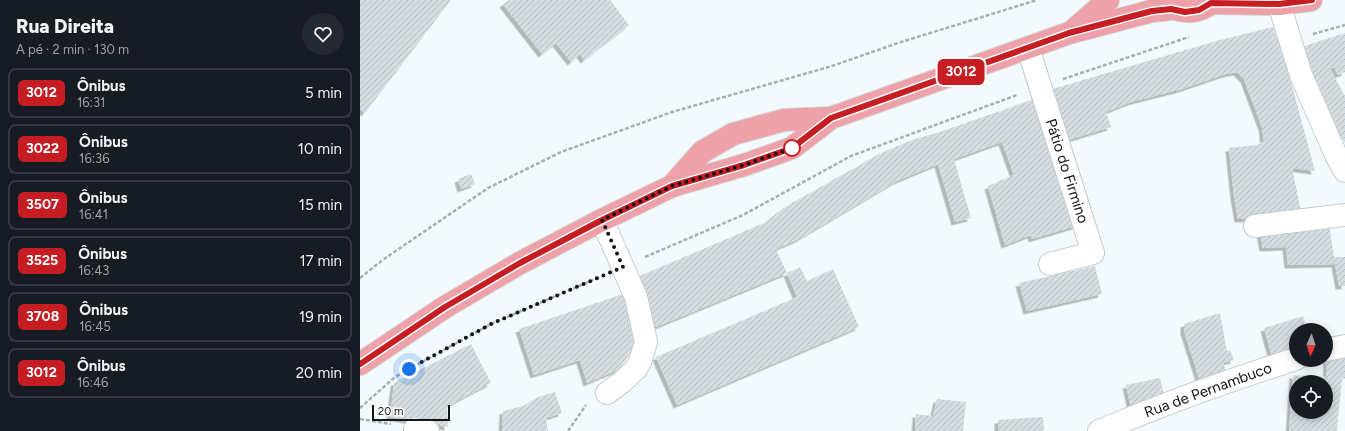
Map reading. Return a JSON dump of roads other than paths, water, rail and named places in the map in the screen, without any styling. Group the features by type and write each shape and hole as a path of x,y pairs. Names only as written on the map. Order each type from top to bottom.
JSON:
{"main road":[{"path":"1069,33 1108,0"},
{"path":"672,186 702,152 733,134 784,120 831,118 1069,33 1152,11 1164,5 1185,12 1199,10 1212,2 1279,4 1311,0"},
{"path":"360,364 445,307 520,263 602,220 672,186 744,165 792,148 831,118"}],"street":[{"path":"1279,4 1301,75 1336,155 1345,171"},
{"name":"Pátio do Firmino","path":"1028,48 1093,253 1050,264"},
{"path":"1255,226 1345,215"},
{"path":"602,220 636,298 646,345 636,369 607,393"},
{"path":"1333,349 1345,346"},
{"name":"Rua de Pernambuco","path":"1099,431 1161,405 1289,361"}]}
